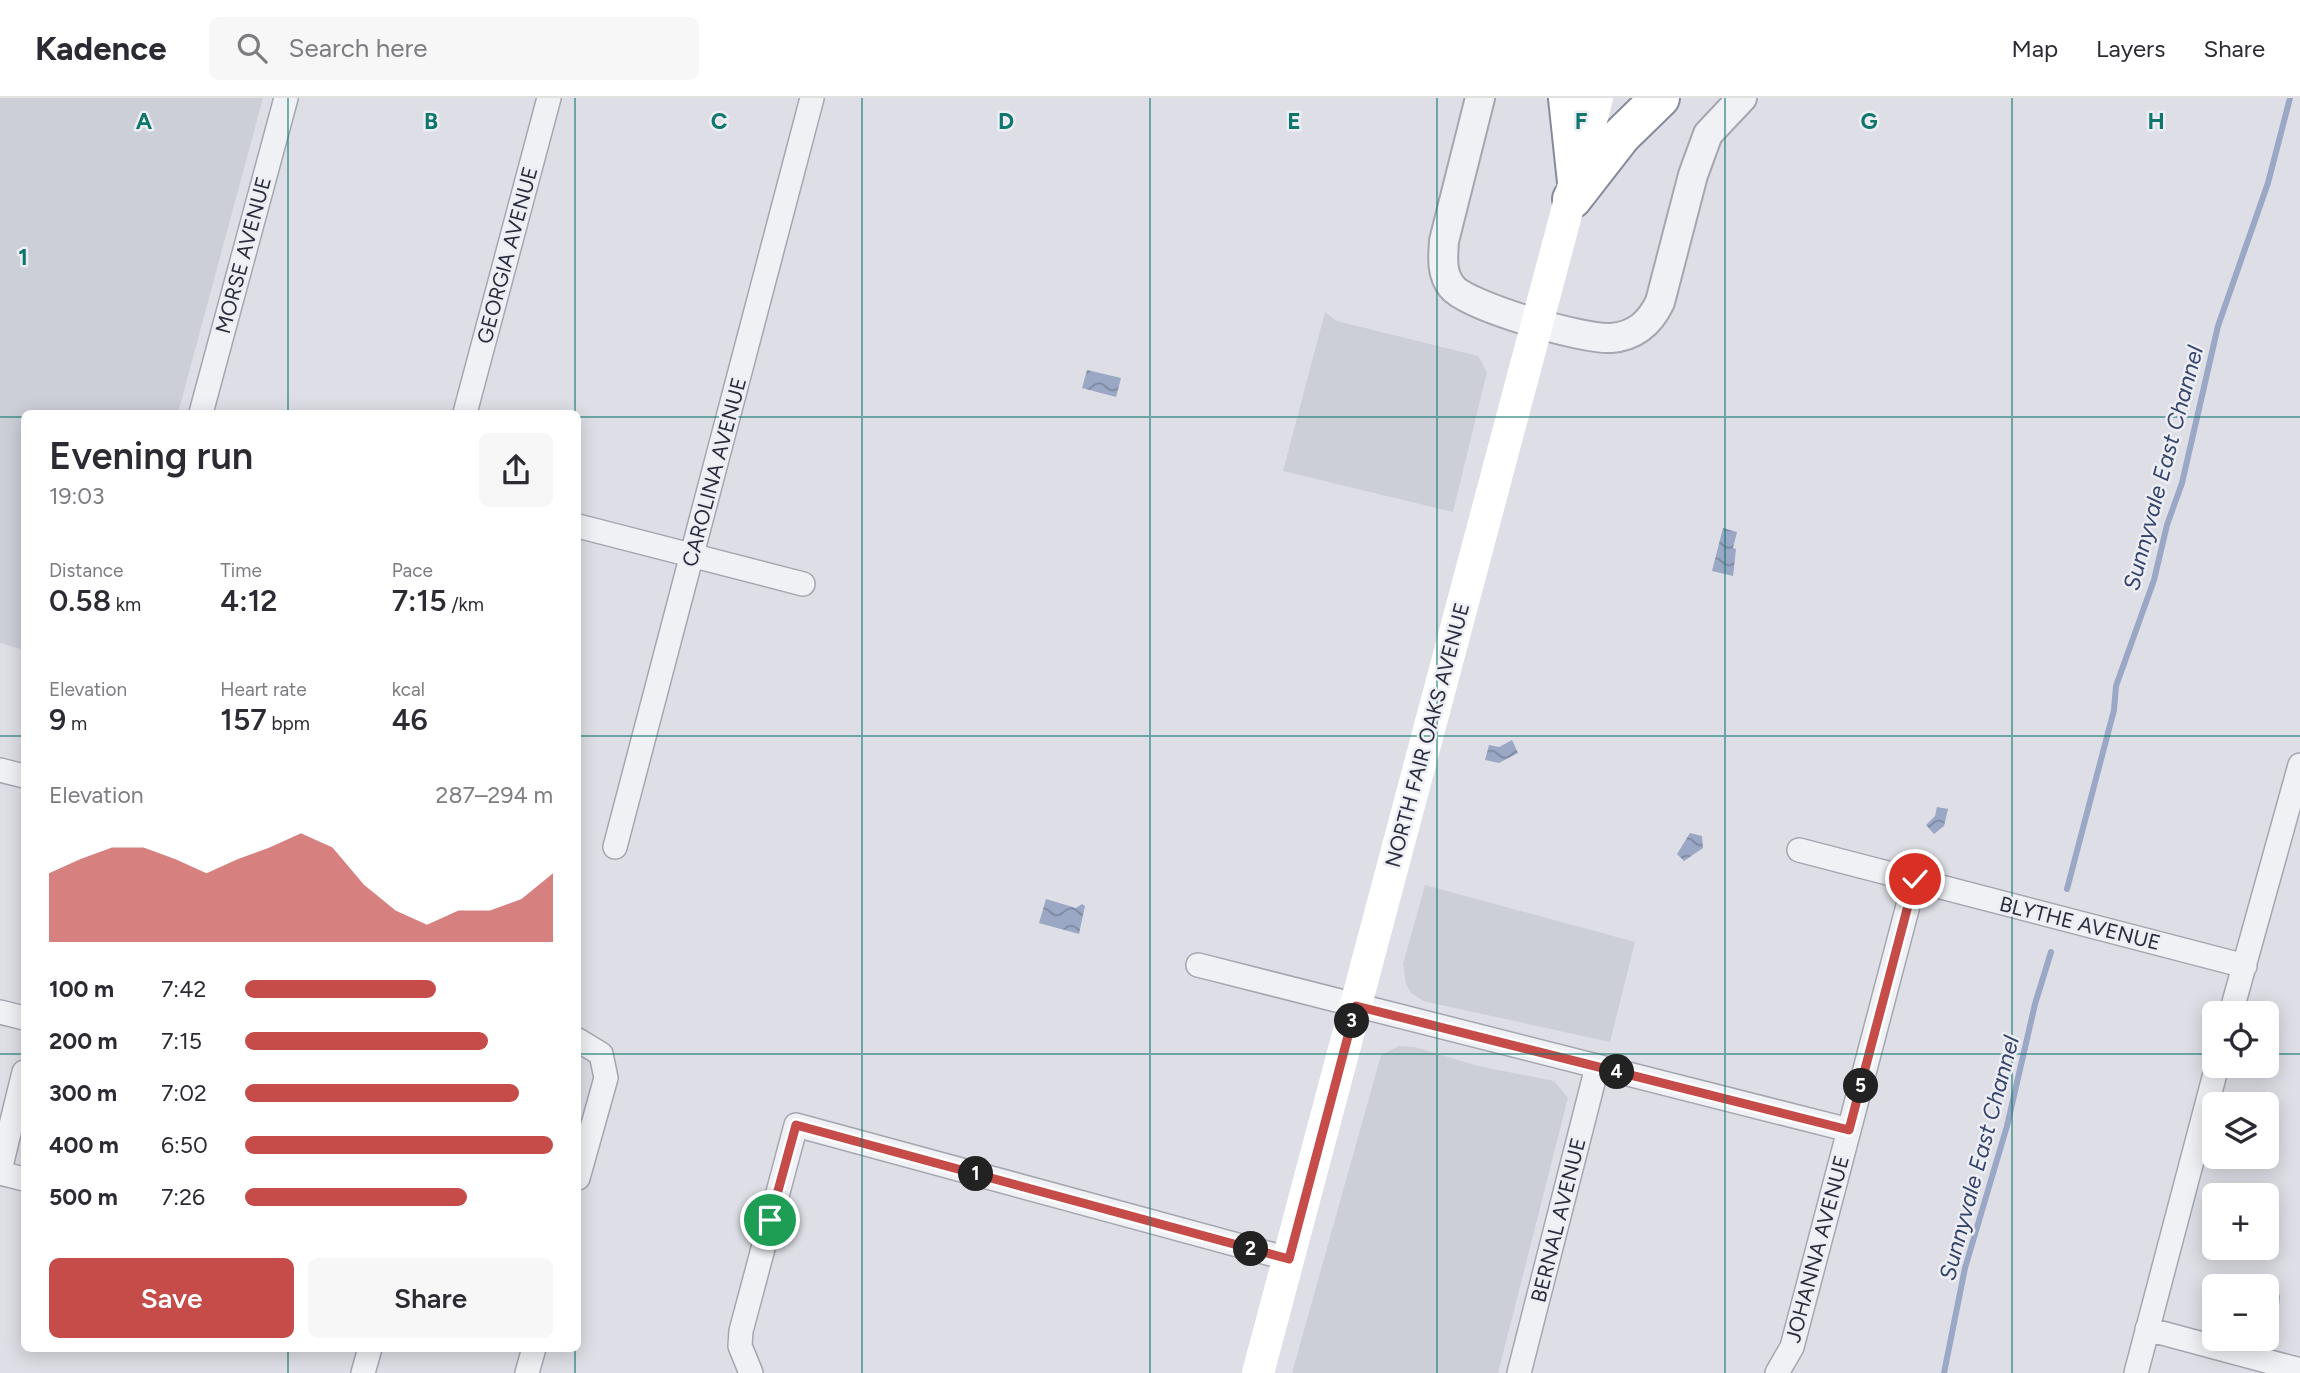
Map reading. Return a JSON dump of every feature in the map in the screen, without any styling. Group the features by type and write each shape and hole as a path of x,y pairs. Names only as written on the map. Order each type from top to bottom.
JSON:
{"highway":[{"path":"1568,98 1574,190"},
{"path":"1574,190 1621,136 1660,98"}],"main road":[{"name":"NORTH FAIR OAKS AVENUE","path":"1258,1373 1597,98"}],"street":[{"name":"MORSE AVENUE","path":"202,410 286,98"},
{"name":"GEORGIA AVENUE","path":"466,410 548,98"},
{"name":"CAROLINA AVENUE","path":"615,847 812,98"},
{"path":"1480,98 1446,226 1443,265 1452,287 1463,297 1538,322 1587,335 1613,338 1642,328 1653,317 1660,302 1693,175 1708,134 1742,98"},
{"path":"581,527 803,584"},
{"path":"2235,1001 2300,765"},
{"path":"0,770 21,775"},
{"name":"BLYTHE AVENUE","path":"1799,850 2245,966"},
{"name":"JOHANNA AVENUE","path":"1777,1373 1792,1347 1915,879"},
{"path":"1198,965 1849,1130"},
{"path":"0,1012 21,1017"},
{"path":"581,1042 601,1054 606,1078 581,1167"},
{"name":"BERNAL AVENUE","path":"1519,1373 1597,1068"},
{"path":"2136,1373 2214,1078"},
{"path":"21,1084 0,1171 21,1178"},
{"path":"750,1370 740,1346 741,1331 796,1125 1289,1259"},
{"path":"2147,1329 2300,1370"},
{"path":"363,1373 369,1352"},
{"path":"527,1373 533,1352"}],"shaded area":[{"path":"0,98 263,98 179,410 21,410 21,649 0,643"},
{"path":"1325,312 1337,321 1478,356 1487,372 1453,512 1283,471"},
{"path":"1425,885 1635,942 1610,1042 1423,1001 1411,993 1406,984 1403,964"},
{"path":"1399,1046 1415,1047 1478,1066 1554,1081 1568,1098 1498,1373 1292,1373 1381,1055"}],"water":[{"path":"1087,370 1121,378 1116,397 1082,388"},
{"path":"1723,528 1737,532 1733,548 1736,549 1733,576 1712,571"},
{"path":"1512,740 1518,753 1499,763 1485,760 1489,745 1499,747"},
{"path":"1937,807 1948,809 1944,826 1934,834 1926,825 1935,816"},
{"path":"1690,833 1702,836 1703,848 1684,861 1677,854"},
{"path":"1046,899 1076,908 1082,904 1085,906 1079,934 1039,923"}],"waterway":[{"name":"Sunnyvale East Channel","path":"2067,889 2114,710 2116,686 2154,580 2167,525 2182,483 2218,326 2268,183 2290,98"},
{"name":"Sunnyvale East Channel","path":"1944,1373 1965,1268 2007,1126 2035,1004 2051,952"}],"route":[{"path":"770,1220 796,1125 1289,1259 1356,1006 1849,1130 1915,879"}]}
